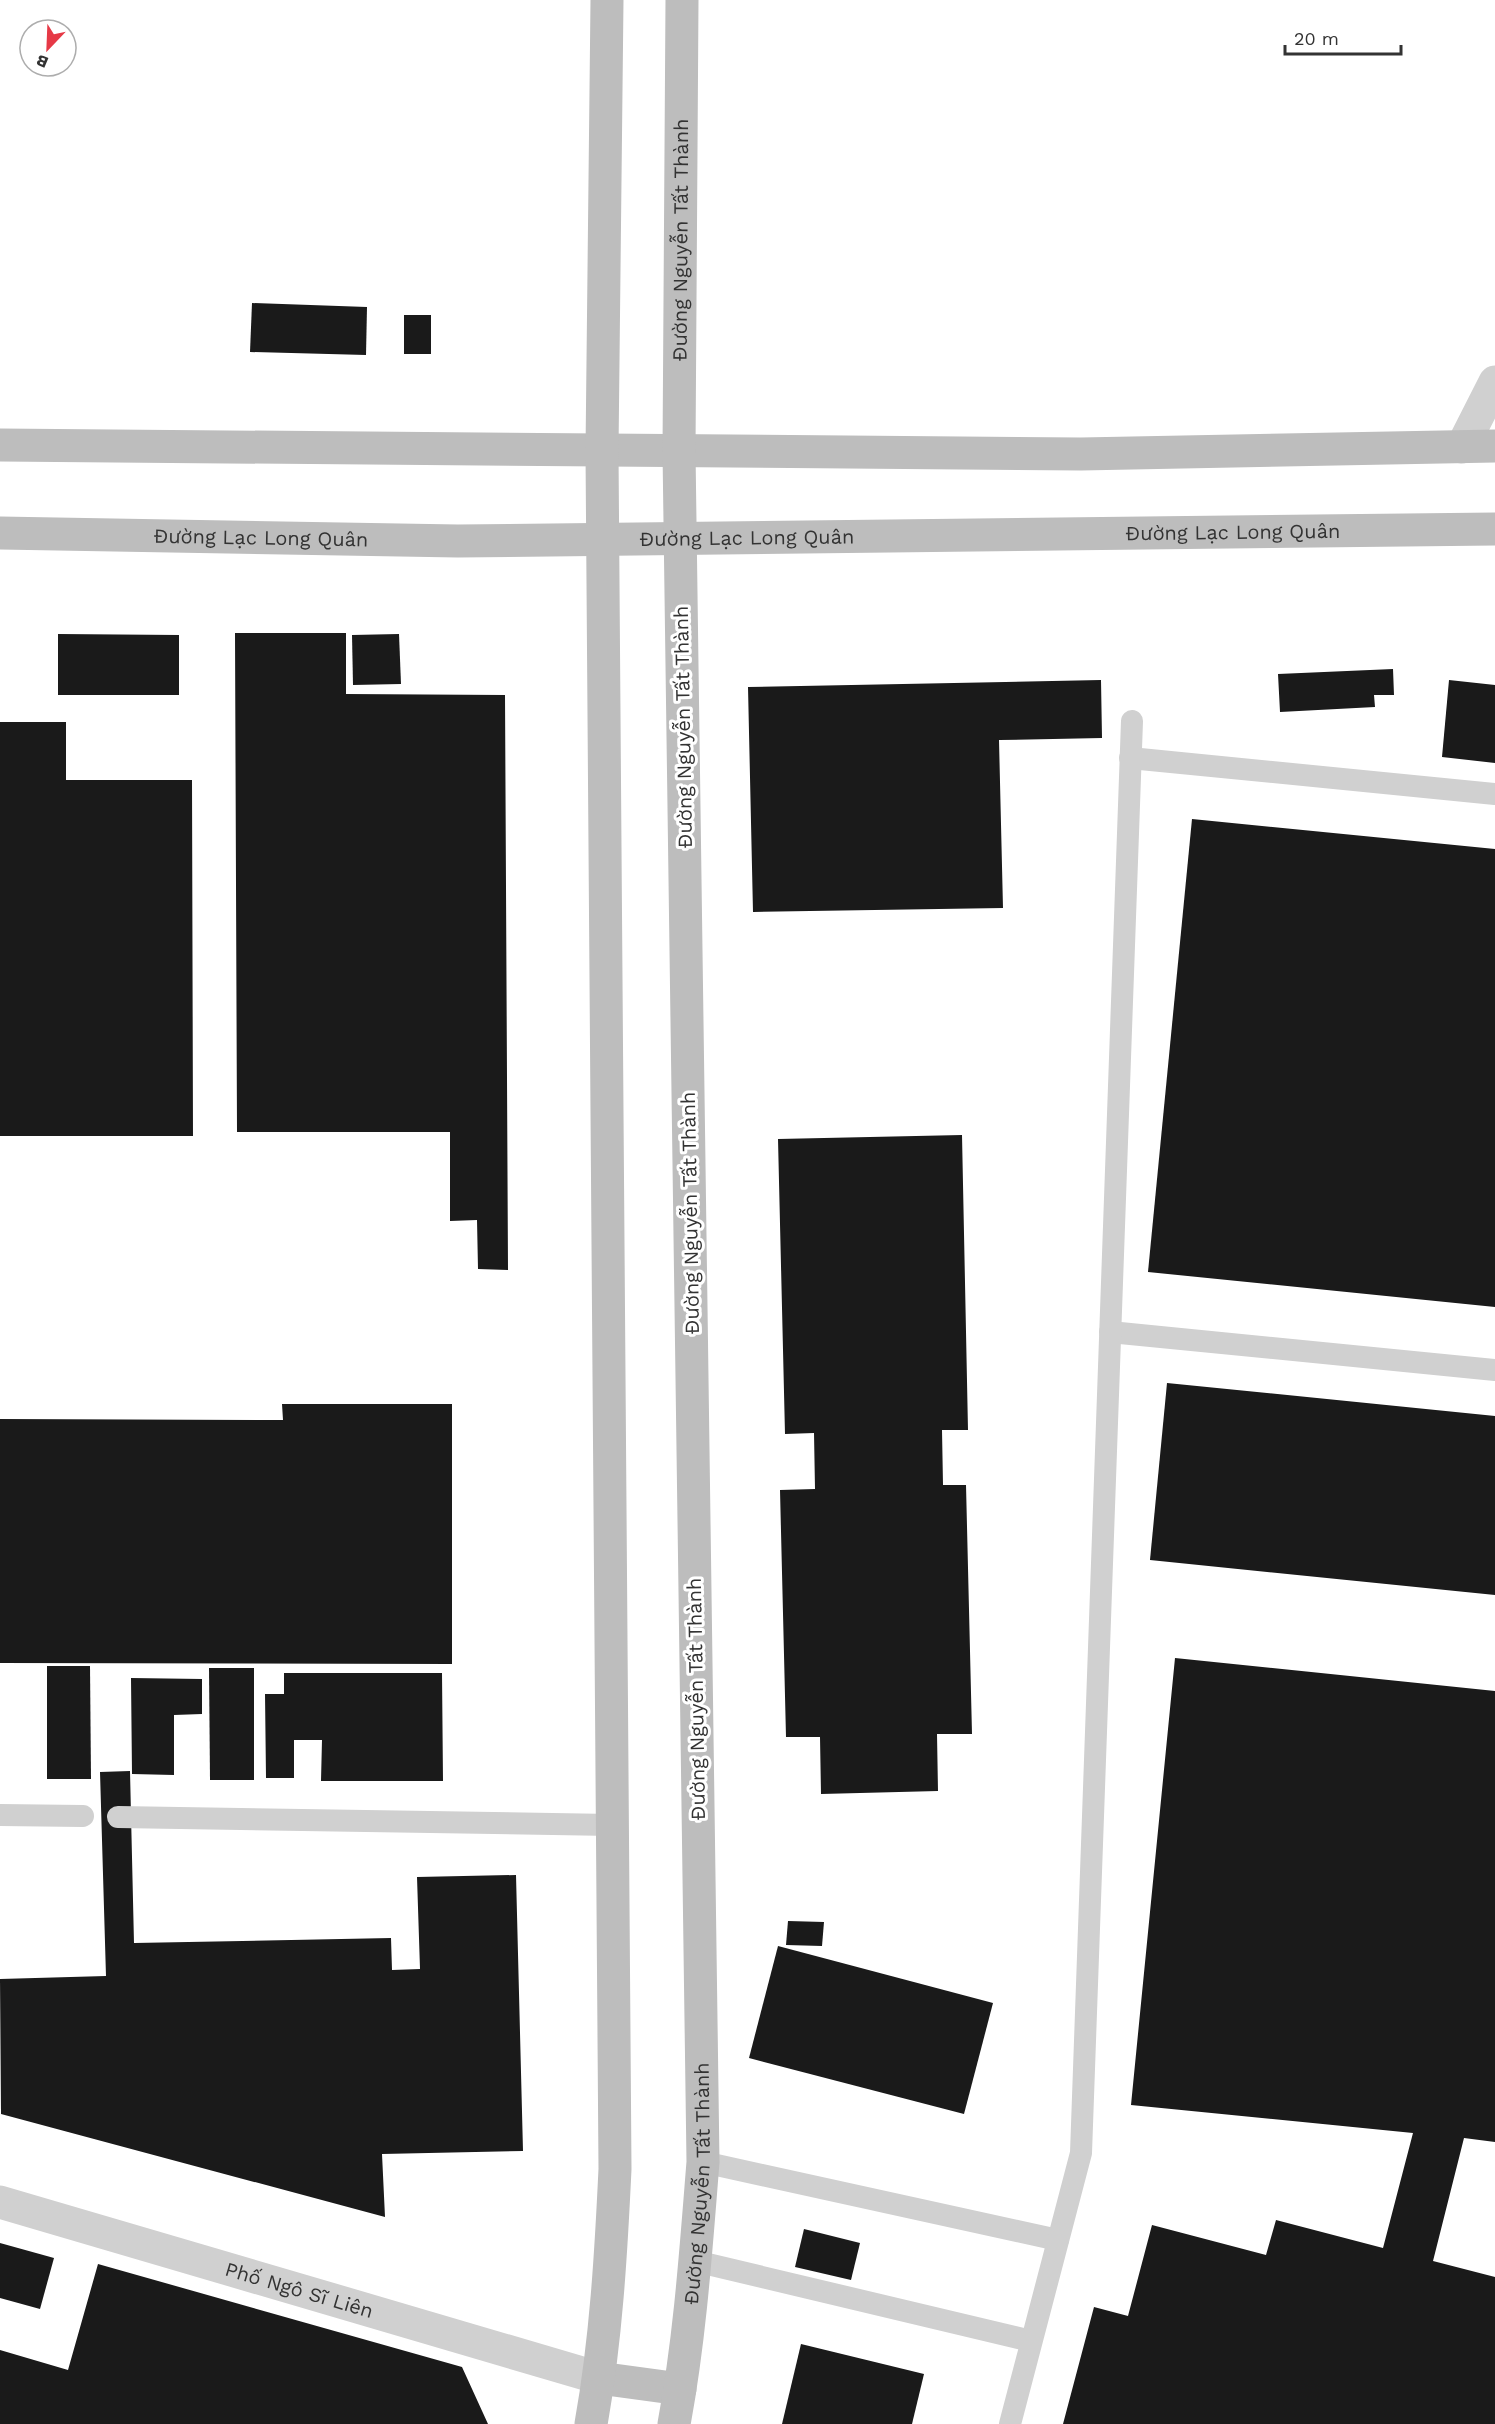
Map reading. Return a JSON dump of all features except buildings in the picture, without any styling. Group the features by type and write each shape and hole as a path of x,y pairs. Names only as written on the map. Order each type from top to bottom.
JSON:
{"main road":[{"path":"591,2424 599,2378 611,2260 615,2169 602,451 607,0"},
{"name":"Đường Nguyễn Tất Thành","path":"674,2424 695,2261 703,2162 680,537 682,0"},
{"path":"0,445 1081,454 1495,446"},
{"name":"Đường Lạc Long Quân","path":"0,532 458,541 1495,529"},
{"path":"599,2378 680,2390"}],"street":[{"path":"1462,447 1495,382"},
{"name":"Phố Ngô Sĩ Liên","path":"0,2202 599,2378"}],"lane":[{"path":"1010,2424 1081,2153 1132,721"},
{"path":"1130,758 1495,794"},
{"path":"1110,1332 1495,1370"},
{"path":"0,1815 83,1816"},
{"path":"118,1817 612,1825"},
{"path":"703,2162 1058,2240"},
{"path":"695,2261 1031,2341"}]}
